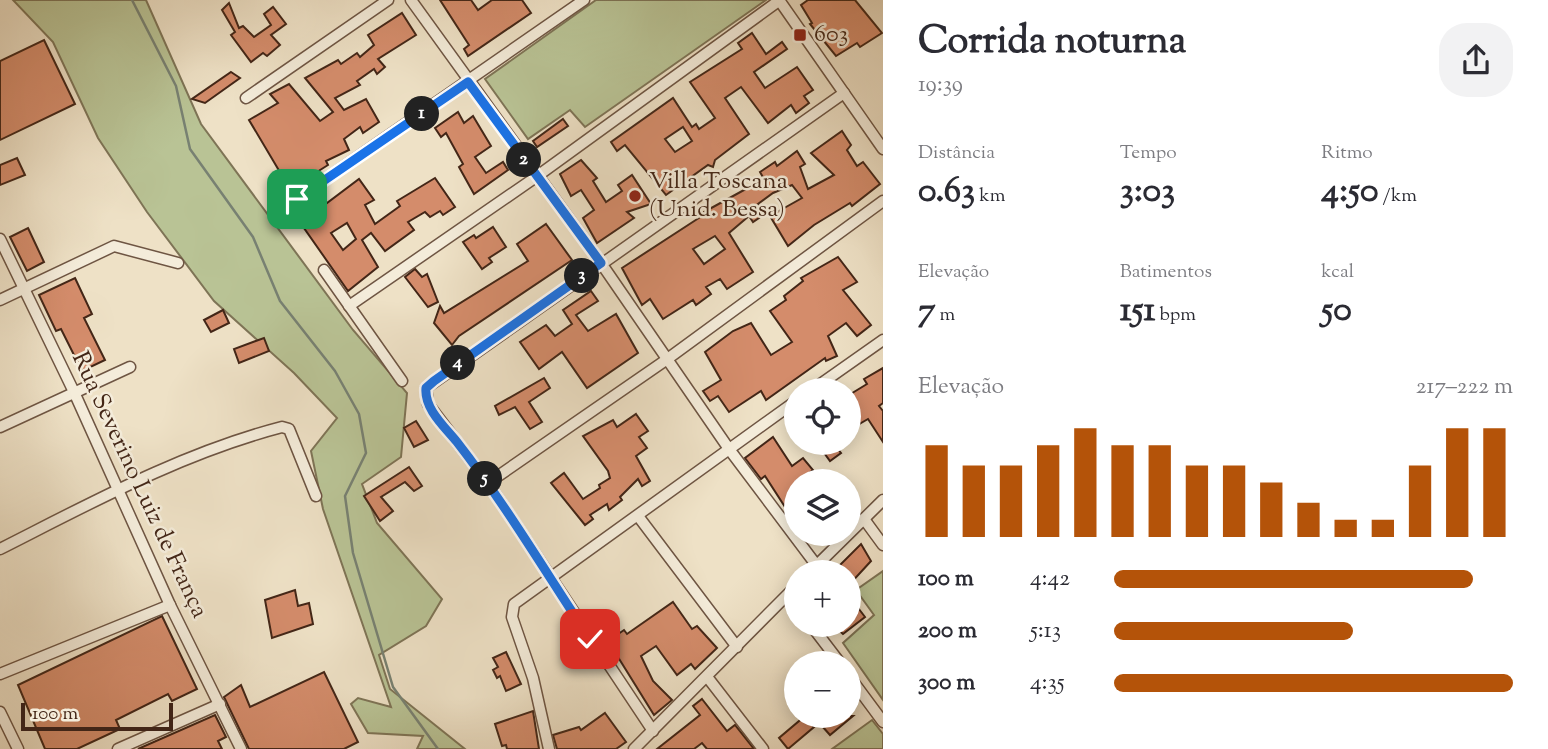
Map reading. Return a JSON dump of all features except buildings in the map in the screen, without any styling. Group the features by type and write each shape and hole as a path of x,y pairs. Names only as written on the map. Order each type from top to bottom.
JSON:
{"street":[{"path":"246,98 388,0"},
{"path":"411,0 536,177 601,263 807,560"},
{"path":"297,199 584,0"},
{"path":"349,306 536,177 780,0 883,149"},
{"path":"653,731 488,483 428,404 426,388 844,93"},
{"path":"488,483 666,360 883,201"},
{"name":"Rua Severino Luiz de França","path":"0,239 119,489 170,606 241,749"},
{"path":"0,300 114,246 178,262"},
{"path":"324,270 402,381"},
{"path":"829,378 883,340"},
{"path":"0,427 130,367"},
{"path":"549,749 533,678 512,617 514,604 784,410"},
{"path":"0,549 119,489 229,441 282,427 289,429 316,496"},
{"path":"822,560 883,499"},
{"path":"638,516 737,647"},
{"path":"864,519 883,545"},
{"path":"634,749 708,678 784,598"},
{"path":"0,674 170,606"},
{"path":"820,637 831,651"},
{"path":"708,678 763,749"},
{"path":"861,692 883,722"},
{"path":"118,749 220,704"},
{"path":"0,712 18,749"}],"green space":[{"path":"13,0 146,0 201,124 353,330 407,393 401,457 362,484 377,523 442,599 426,626 379,655 390,689 465,749 417,749 423,736 368,733 351,704 358,698 391,707 323,509 311,451 337,418 294,373 214,301 147,212 98,138 53,42"},
{"path":"596,0 766,0 585,127 570,110 528,139 485,79"},
{"path":"883,571 883,700 861,669 861,651 849,651 843,643 850,637 861,637 861,627 874,615 861,597 861,586"},
{"path":"872,720 883,734 883,749 832,749 861,728"}],"waterway":[{"path":"132,0 176,86 190,149 253,237 280,301 335,371 359,414 366,453 345,496 353,553 393,687 438,749"}],"place":[{"name":"603","path":"800,35"},
{"name":"Villa Toscana (Unid. Bessa)","path":"635,196"}],"route":[{"path":"297,199 468,82 601,263 434,381 426,388 425,396 437,417 488,483 590,639"}]}
